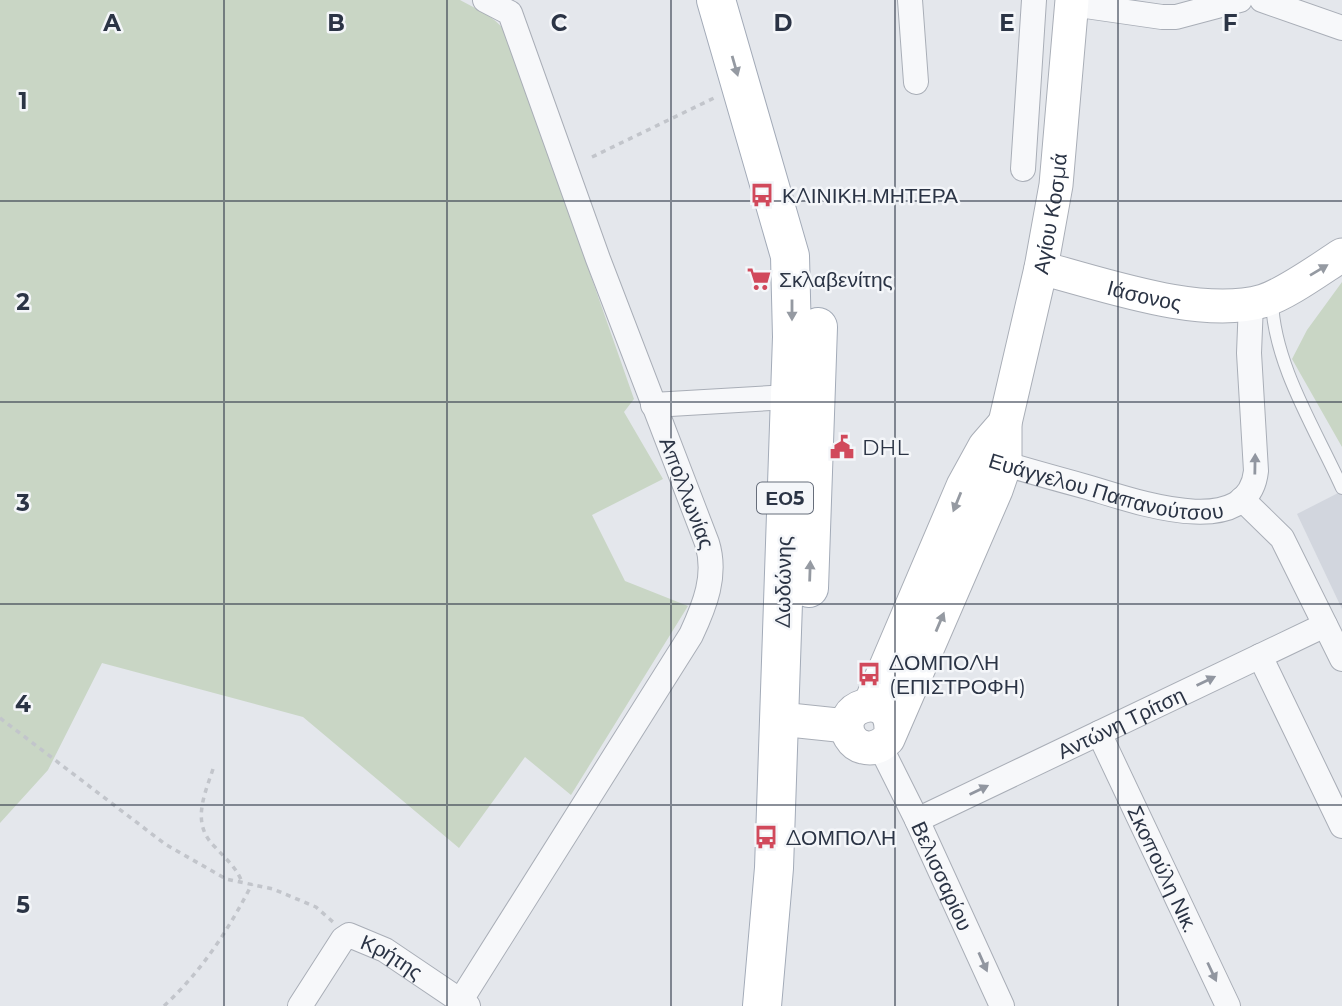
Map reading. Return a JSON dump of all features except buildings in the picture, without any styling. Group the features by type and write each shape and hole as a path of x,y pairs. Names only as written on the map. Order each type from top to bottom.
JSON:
{"main road":[{"name":"Δωδώνης","path":"716,0 790,256 792,312 788,397 792,720"},
{"name":"Δωδώνης","path":"744,0 800,198 816,270 818,346 792,720 766,1002"}],"street":[{"name":"Απολλωνίας","path":"464,1003 691,635 704,604 711,576 711,556 598,259 510,13 485,0"},
{"path":"911,0 916,82"},
{"path":"1023,169 1034,0"},
{"path":"1072,2 1176,17 1240,0"},
{"path":"1262,0 1342,29"},
{"name":"Αγίου Κοσμά","path":"872,726 934,635 996,491 991,460 1005,424 1041,268 1056,185 1072,2"},
{"path":"1261,300 1342,255"},
{"name":"Ιάσονος","path":"1041,268 1175,302 1261,300"},
{"name":"Ευάγγελου Παπανούτσου","path":"991,460 1173,510 1212,511 1242,499 1251,489 1256,471 1250,373 1261,300"},
{"path":"653,405 788,397"},
{"path":"1242,499 1282,538 1342,659"},
{"name":"Αντώνη Τρίτση","path":"917,820 1325,625"},
{"path":"1260,656 1342,826"},
{"path":"792,720 872,726"},
{"name":"Βελισσαρίου","path":"872,726 1002,1006"},
{"name":"Σκοπούλη Νικ.","path":"1099,733 1228,1006"},
{"name":"Κρήτης","path":"300,1006 343,939 349,935 385,950 464,1003"}],"lane":[{"path":"1261,300 1275,328 1285,363 1342,488"}],"path":[{"path":"592,157 709,101"},
{"path":"0,718 165,845 226,879 273,889 316,907 328,916 343,939"},
{"path":"213,769 202,800 202,826 206,837 237,870 242,882"},
{"path":"164,1006 184,988 218,944 252,884"}],"shaded area":[{"path":"1342,491 1342,609 1297,514"}],"green space":[{"path":"0,0 460,0 490,17 505,31 634,399 624,412 663,479 592,515 625,581 688,606 571,795 525,757 459,848 303,717 102,663 48,770 0,823"},
{"path":"1342,282 1342,447 1292,359 1307,330"}],"place":[{"name":"ΚΛΙΝΙΚΗ ΜΗΤΕΡΑ","path":"762,195"},
{"name":"Σκλαβενίτης","path":"759,279"},
{"name":"DHL","path":"842,447"},
{"name":"ΔΟΜΠΟΛΗ (ΕΠΙΣΤΡΟΦΗ)","path":"869,674"},
{"name":"ΔΟΜΠΟΛΗ","path":"766,837"}]}
